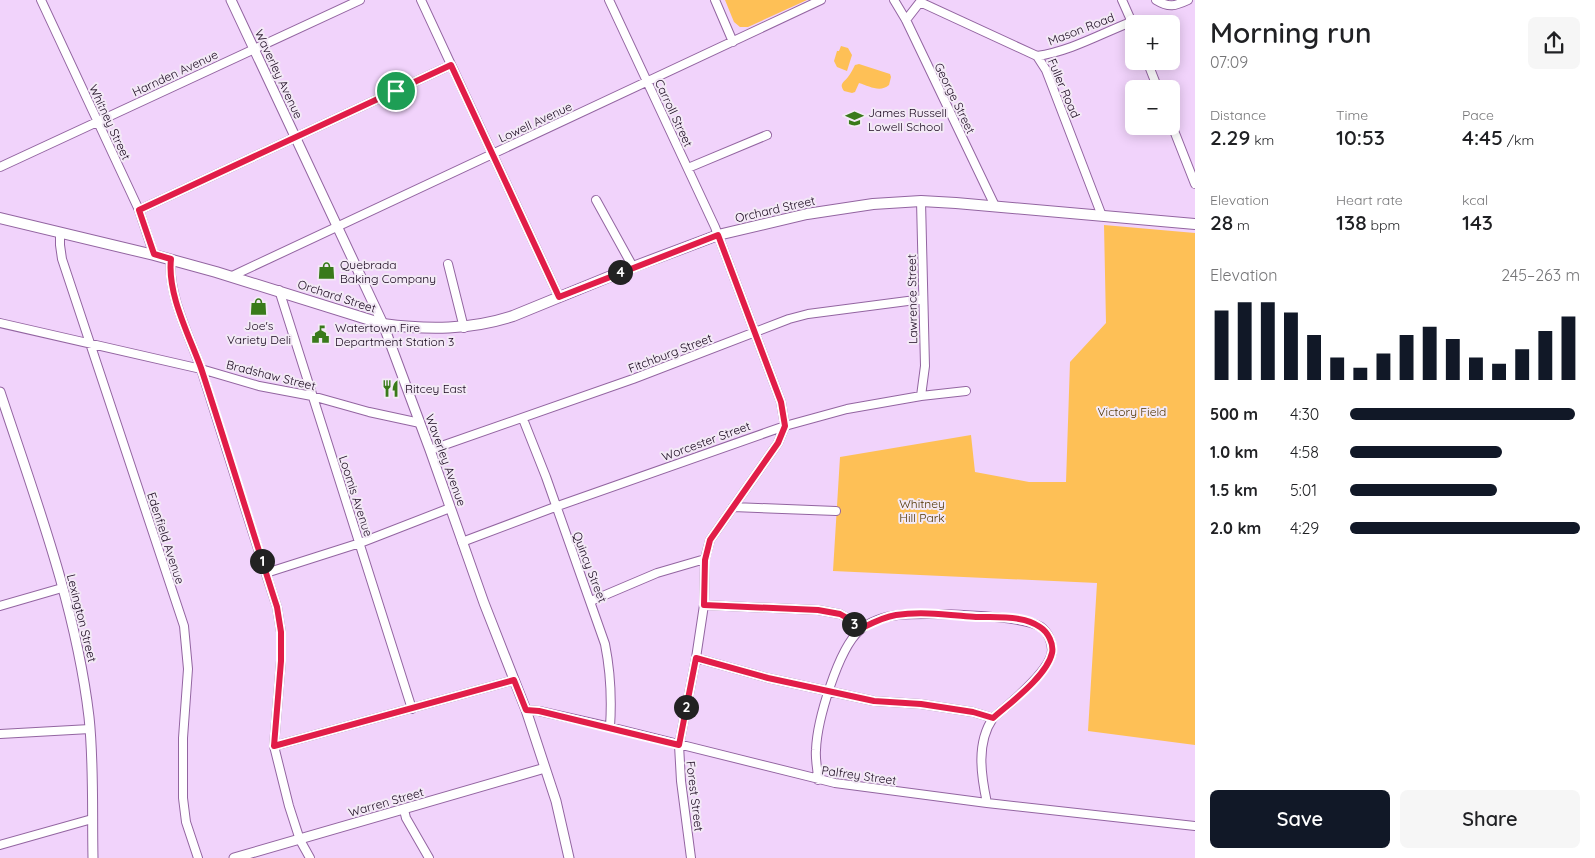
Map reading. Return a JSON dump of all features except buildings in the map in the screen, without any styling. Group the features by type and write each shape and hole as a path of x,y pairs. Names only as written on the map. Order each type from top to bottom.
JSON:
{"main road":[{"name":"Orchard Street","path":"0,218 154,254 279,290 383,324 427,328 464,328 493,322 718,235 839,208 921,201 1195,224"}],"street":[{"name":"Whitney Street","path":"41,0 139,210 154,254"},
{"name":"Waverley Avenue","path":"231,0 383,324 462,542 526,710 563,829 569,858"},
{"name":"Harnden Avenue","path":"0,167 360,0"},
{"path":"421,0 559,297"},
{"name":"Carroll Street","path":"609,0 718,235 781,402 785,426"},
{"path":"715,0 736,40"},
{"name":"Lowell Avenue","path":"232,276 821,0"},
{"name":"George Street","path":"894,0 906,20 994,206"},
{"path":"1122,0 1129,15"},
{"path":"1156,0 1169,6 1175,6 1188,0"},
{"name":"Fuller Road","path":"906,20 921,1 1037,56 1046,70 1102,216"},
{"name":"Mason Road","path":"1037,56 1056,53 1125,27"},
{"path":"139,210 451,65"},
{"path":"688,168 767,135"},
{"path":"1176,135 1195,184"},
{"path":"596,200 632,267"},
{"name":"Lawrence Street","path":"921,201 925,366 921,396"},
{"name":"Edenfield Avenue","path":"60,233 62,259 184,626 188,669 182,738 183,798 186,822 198,858"},
{"path":"171,259 170,275 178,306 201,369 277,607 281,632 281,661 274,746 289,806 300,840 310,858"},
{"path":"448,264 464,328"},
{"name":"Loomis Avenue","path":"279,290 412,709"},
{"name":"Fitchburg Street","path":"430,450 523,419 633,379 755,331 808,314 923,300"},
{"name":"Bradshaw Street","path":"0,323 201,369 259,386 312,396 369,412 420,423"},
{"name":"Worcester Street","path":"462,542 555,507 785,426 847,409 921,396 966,391"},
{"name":"Lexington Street","path":"0,392 62,588 80,659 90,729 93,858"},
{"name":"Quincy Street","path":"523,419 546,477 555,507 591,601 605,644 612,696 610,728"},
{"name":"Forest Street","path":"691,858 681,782 679,745 704,605 705,560 710,540 778,443 785,426"},
{"path":"733,507 836,511"},
{"path":"266,573 360,543 450,508"},
{"path":"591,601 657,573 705,560"},
{"path":"0,606 62,588"},
{"path":"704,605 818,610 840,614 860,629"},
{"path":"818,780 816,750 828,691 840,658 860,629 880,619 897,615 935,614 1017,619 1031,622 1042,628 1047,633 1052,652 1039,676 993,718 988,726 982,751 982,780 987,803"},
{"path":"696,658 768,678 874,701 921,704 973,712 993,718"},
{"path":"274,746 514,680"},
{"name":"Palfrey Street","path":"526,710 539,711 610,728 818,780 987,803 1195,826"},
{"path":"0,734 90,729"},
{"name":"Warren Street","path":"234,858 545,768"},
{"path":"404,810 406,818 429,858"},
{"path":"0,845 92,819"}],"green space":[{"path":"725,0 807,0 748,27 740,27 734,22"},
{"path":"841,46 848,48 852,55 847,71 837,67 834,61 837,51 839,51"},
{"path":"859,64 890,74 889,85 878,89 859,83 855,92 844,91 842,84 855,65"},
{"name":"Whitney Hill Park","path":"1104,225 1195,233 1195,745 1088,731 1097,583 833,571 840,457 971,435 975,472 1029,482 1066,482 1070,362 1106,323"}],"place":[{"name":"James Russell Lowell School","path":"854,119"},
{"name":"Quebrada Baking Company","path":"326,271"},
{"name":"Joe's Variety Deli","path":"259,306"},
{"name":"Watertown Fire Department Station 3","path":"321,334"},
{"name":"Ritcey East","path":"391,388"}],"route":[{"path":"451,65 559,297 718,235 781,402 785,426 778,443 710,540 705,560 704,605 818,610 840,614 860,629 880,619 897,615 935,614 1017,619 1031,622 1042,628 1047,633 1051,643 1052,652 1039,676 993,718 973,712 921,704 874,701 768,678 696,658 679,745 539,711 526,710 514,680 274,746 281,661 281,632 277,607 201,369 178,306 170,275 171,259 154,254 139,210 396,91 451,65"}],"park label":[{"name":"Victory Field","path":"1132,411"}]}
